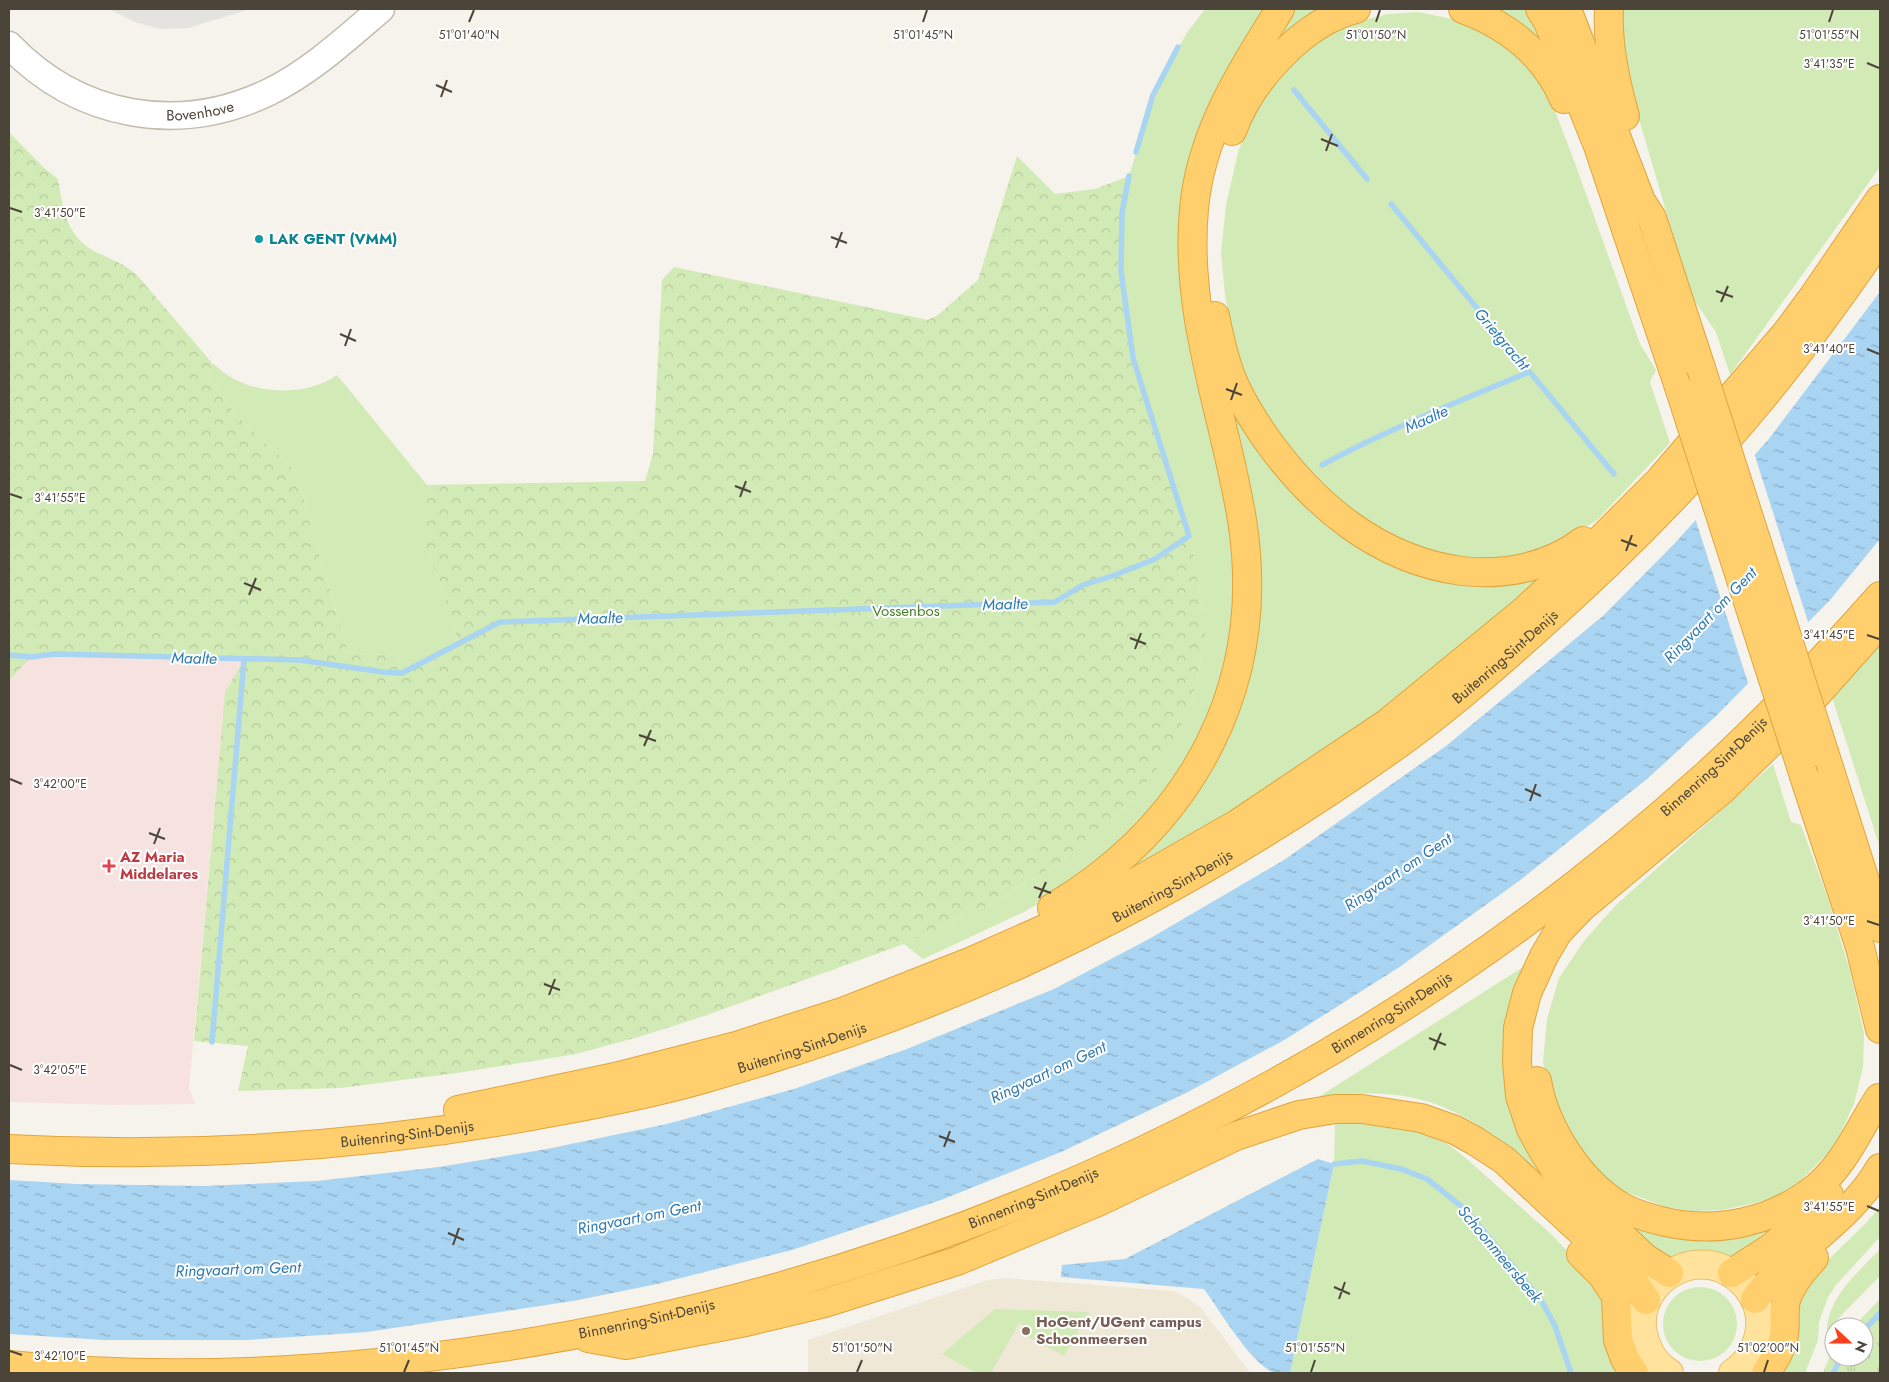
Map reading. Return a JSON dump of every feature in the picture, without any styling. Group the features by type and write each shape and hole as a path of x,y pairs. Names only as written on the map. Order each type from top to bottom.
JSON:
{"highway":[{"path":"912,986 927,969 1029,921 1076,894 1114,864 1150,829 1182,791 1206,755 1224,715 1237,673 1246,626 1247,572 1242,520 1205,359 1195,302 1192,249 1194,206 1204,158 1218,117 1232,86 1280,9"},
{"path":"1356,9 1319,25 1292,45 1268,70 1248,97 1234,127 1222,162 1212,207 1209,248 1212,293 1220,340 1230,376 1252,418 1298,481 1331,512 1364,536 1399,554 1442,568 1482,574 1515,570 1542,563 1571,550 1634,506"},
{"path":"1464,9 1486,17 1512,33 1538,56 1557,81 1568,106 1587,119"},
{"path":"1540,9 1548,22 1587,119 1622,216 1860,947 1880,1029"},
{"path":"1567,9 1641,201 1652,218 1880,928"},
{"path":"1610,9 1608,25 1610,52 1627,125 1651,197 1652,218"},
{"path":"258,1141 478,1107 615,1077 736,1046 845,1011 912,986 1060,922 1142,879 1237,824 1386,724 1456,668 1524,611 1634,506 1685,451 1787,332 1880,199"},
{"name":"Buitenring-Sint-Denijs","path":"9,1149 107,1152 258,1141 323,1145 492,1124 595,1104 698,1080 833,1039 916,1008 1021,964 1112,920 1246,846 1393,748 1473,686 1571,599 1660,513 1762,399 1839,300 1880,239"},
{"name":"Binnenring-Sint-Denijs","path":"9,1365 140,1373 266,1372 342,1368 437,1357 577,1336 754,1295 850,1267 1051,1193 1119,1163 1254,1095 1362,1033 1479,956 1583,879 1697,783 1743,740 1838,644 1880,596"},
{"path":"1669,1274 1645,1258 1561,1179 1531,1128 1520,1096 1517,1062 1518,1028 1527,993 1544,956 1558,932 1580,908 1722,790 1792,722 1839,672 1880,623"},
{"path":"1667,836 1658,859 1590,917 1572,938 1554,965 1543,993 1535,1026 1534,1061 1539,1096 1551,1126 1567,1153 1582,1173 1622,1207 1649,1218 1676,1225 1706,1228 1736,1225 1772,1214 1796,1202 1819,1185 1838,1165 1853,1143 1879,1091"},
{"path":"1732,1273 1772,1247 1834,1190 1851,1171 1863,1153 1878,1119 1879,1091"},
{"path":"577,1336 626,1345 746,1322 825,1303 957,1261 1098,1202 1236,1136 1299,1115 1335,1109 1391,1112 1421,1118 1455,1130 1475,1141 1504,1160 1631,1278 1646,1300"},
{"path":"1756,1299 1768,1282 1836,1222 1871,1184 1880,1168"},
{"path":"1561,1214 1559,1231 1602,1275 1616,1296 1618,1340 1625,1359 1634,1373"},
{"path":"1745,1372 1777,1356 1784,1335 1783,1318 1786,1300 1792,1285 1813,1259 1831,1242 1836,1222"}],"main road":[{"path":"1669,1373 1661,1368 1650,1354 1643,1336 1642,1318 1646,1300 1656,1285 1669,1274 1684,1266 1700,1264 1717,1266 1732,1273 1746,1284 1756,1299 1760,1317 1759,1336 1745,1372"}],"street":[{"name":"Bovenhove","path":"9,45 58,86 100,105 132,112 183,115 239,105 271,91 307,68 381,9"}],"shaded area":[{"path":"109,9 247,9 188,28 161,29 137,23"},
{"name":"AZ Maria Middelares","path":"55,654 244,660 225,692 189,1088 195,1104 115,1105 9,1102 9,681 31,657"},
{"name":"HoGent/UGent campus Schoonmeersen","path":"1004,1278 1173,1291 1186,1297 1201,1308 1250,1373 808,1373 808,1340 988,1280"}],"green space":[{"path":"1205,9 1267,9 1194,156 1236,572 1227,671 1196,749 1142,821 1069,885 1024,912 923,959 904,944 995,902 1059,863 1132,801 1191,704 1206,638 1193,549 1133,358 1121,271 1122,213 1129,176 1154,95 1186,34"},
{"path":"1291,9 1333,9 1262,63"},
{"path":"1488,9 1523,9 1534,18 1550,59"},
{"path":"1621,9 1880,9 1880,167 1730,375 1716,332 1691,296 1631,92 1622,48"},
{"path":"1418,12 1461,21 1493,36 1524,60 1547,90 1640,344 1656,370 1650,382 1670,443 1597,520 1566,540 1508,561 1445,558 1368,526 1302,469 1254,399 1236,354 1225,295 1221,253 1226,205 1239,149 1255,110 1275,79 1301,52 1332,33 1360,21 1388,14"},
{"name":"Vossenbos","path":"9,132 43,167 58,179 64,211 72,230 78,238 86,246 137,275 212,363 209,378 234,413 295,470 348,652 396,656 402,673 459,644 440,582 427,551 427,485 645,481 653,454 662,280 674,267 928,320 938,315 978,280 1017,156 1055,194 1095,189 1129,176 1122,213 1121,271 1133,358 1193,549 1206,638 1191,704 1166,756 1132,801 1059,863 995,902 904,944 707,1015 642,1036 576,1054 464,1072 341,1088 238,1091 248,1046 194,1041 225,692 244,660 55,654 31,657 9,681"},
{"path":"212,363 234,379 259,388 272,390 300,389 313,386 326,382 337,375 427,485 427,551 440,582 459,644 402,673 396,656 348,652 295,470 234,413 209,378"},
{"path":"1219,376 1397,565 1562,562 1420,685 1223,821 1087,897 1139,851 1250,655"},
{"path":"1880,642 1880,848 1831,694"},
{"path":"1773,764 1791,822 1801,825 1828,899 1850,971 1864,1033 1863,1067 1854,1104 1839,1136 1827,1154 1799,1182 1774,1197 1722,1210 1693,1211 1666,1207 1626,1192 1586,1163 1550,1094 1543,1062 1547,1019 1559,978 1584,941 1616,905"},
{"path":"1531,962 1509,1031 1569,1206 1504,1144 1467,1119 1447,1109 1426,1101 1386,1094 1320,1096"},
{"path":"1533,1097 1647,1224 1800,1207 1732,1264 1669,1264 1587,1194"},
{"path":"1335,1124 1361,1124 1417,1132 1448,1144 1467,1159 1551,1234 1595,1280 1608,1299 1624,1373 1290,1373 1334,1164"},
{"path":"1880,1207 1880,1237 1836,1285 1828,1297 1819,1322 1818,1340 1805,1373 1779,1373 1797,1303 1821,1267"},
{"path":"1880,1249 1880,1276 1840,1317 1829,1317 1839,1295"},
{"path":"1693,1287 1707,1287 1721,1293 1731,1303 1737,1317 1735,1338 1721,1355 1707,1361 1693,1361 1679,1355 1669,1345 1663,1331 1663,1317 1669,1303 1679,1293"},
{"path":"1880,1299 1880,1373 1823,1373 1825,1367 1874,1367 1874,1317 1863,1317"},
{"path":"995,1309 1089,1312 1064,1356 1024,1335 1027,1327 1019,1323 991,1373 977,1373 942,1354"}],"water":[{"name":"Ringvaart om Gent","path":"1880,292 1880,539 1830,600 1716,716 1647,779 1519,881 1398,968 1286,1039 1186,1093 1061,1152 941,1200 792,1250 657,1284 573,1301 367,1332 247,1340 104,1340 9,1334 9,1180 77,1184 204,1186 317,1181 439,1167 547,1149 667,1124 794,1089 907,1049 1054,989 1149,939 1284,860 1446,746 1604,615 1675,543 1768,440"},
{"path":"1318,1159 1334,1164 1290,1373 1275,1373 1256,1359 1236,1336 1204,1289 1061,1277 1062,1265 1125,1259"}],"pier":[{"path":"1754,453 1809,625 1749,686 1695,518"}],"waterway":[{"path":"1136,152 1153,95 1178,47"},
{"name":"Grietgracht","path":"1294,90 1367,179"},
{"name":"Maalte","path":"9,655 31,657 55,654 300,660 402,673 500,622 1055,602 1083,585 1155,559 1189,536 1133,358 1121,271 1122,213 1129,176"},
{"name":"Grietgracht","path":"1391,204 1614,474"},
{"name":"Maalte","path":"1322,465 1398,427 1529,372"},
{"path":"212,1042 244,660"},
{"name":"Schoonmeersbeek","path":"1334,1164 1362,1161 1401,1169 1427,1179 1465,1209 1541,1300 1555,1326 1571,1373"},
{"name":"Schoonmeersbeek","path":"1874,1319 1880,1313"},
{"name":"Schoonmeersbeek","path":"1833,1373 1836,1367"}],"place":[{"name":"LAK GENT (VMM)","path":"259,239"},
{"name":"AZ Maria Middelares","path":"109,866"},
{"name":"HoGent/UGent campus Schoonmeersen","path":"1026,1331"}]}
